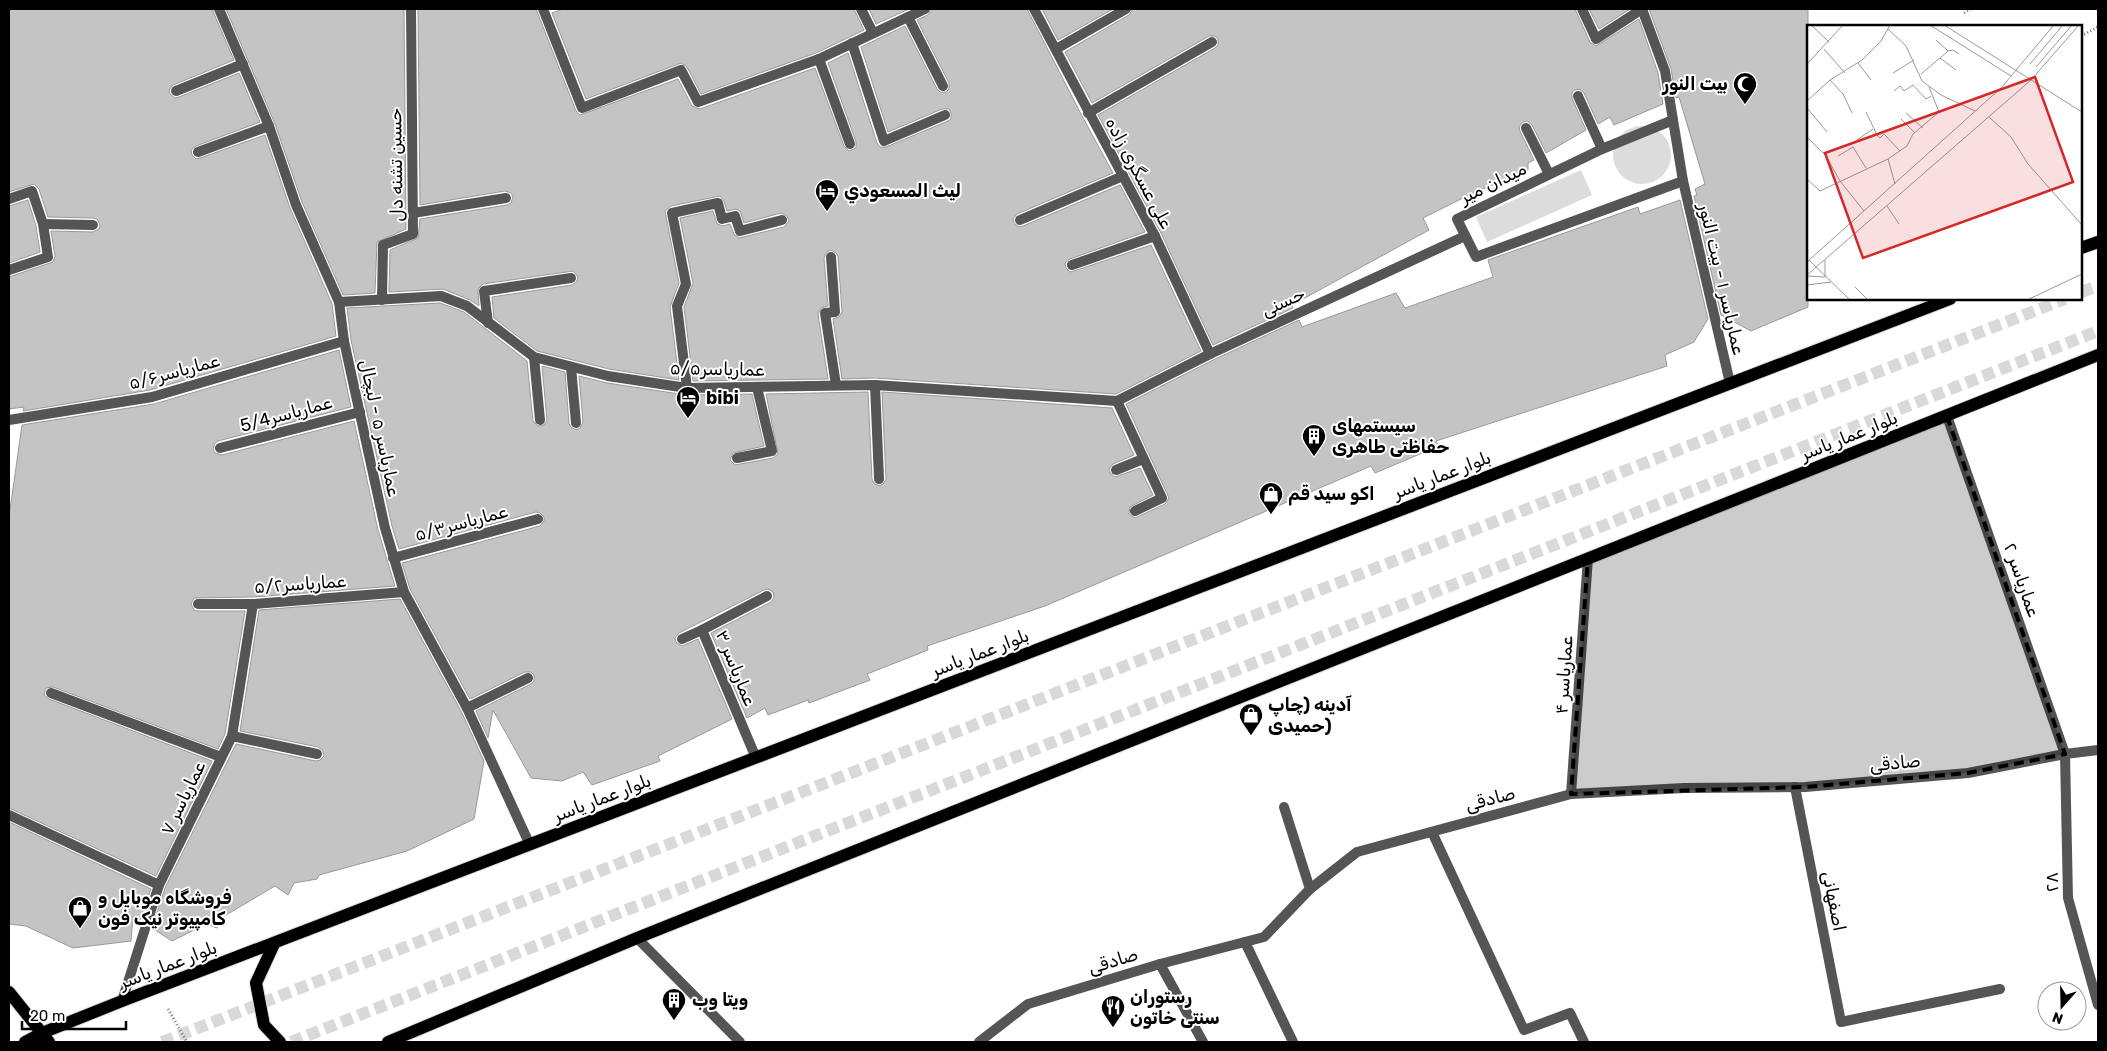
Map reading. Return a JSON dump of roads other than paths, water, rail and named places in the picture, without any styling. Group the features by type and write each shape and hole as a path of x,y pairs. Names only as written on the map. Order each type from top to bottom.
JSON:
{"main road":[{"path":"2082,248 2098,242"},
{"name":"بلوار عمار یاسر","path":"24,1042 45,1037 122,1001 1947,300"},
{"name":"بلوار عمار یاسر","path":"388,1042 637,938 2098,355"},
{"path":"274,944 256,983 264,1025 280,1042"},
{"path":"9,992 45,1037"}],"street":[{"name":"عماریاسر ۵ - لبچال","path":"219,9 269,126 296,205 339,302 344,341 393,558 404,592 467,708 530,845"},
{"name":"حسین تشنه دل","path":"382,300 383,244 413,234 411,9"},
{"path":"861,9 873,33"},
{"path":"547,10 582,108 681,70 698,102 819,59 925,9"},
{"name":"علی عسگری زاده","path":"1034,9 1154,236 1210,354"},
{"path":"1056,49 1126,9"},
{"path":"1582,9 1596,39 1642,9 1665,71 1683,181"},
{"path":"908,17 943,86"},
{"path":"1088,113 1212,42"},
{"path":"852,43 884,141 945,115"},
{"path":"819,59 850,144"},
{"path":"176,91 242,64"},
{"path":"1578,96 1602,149"},
{"name":"میدان میر","path":"1673,120 1602,149 1457,219 1476,257 1683,181"},
{"path":"198,152 269,126"},
{"path":"1526,128 1549,174"},
{"path":"1020,220 1123,176"},
{"name":"عماریاسر ۱ - بیت النور","path":"1683,181 1730,384"},
{"path":"9,198 32,192 43,224 48,257 9,270"},
{"path":"413,213 506,198"},
{"path":"687,388 676,306 686,284 672,213 718,203 722,219 735,216 740,231 782,220"},
{"path":"43,224 93,225"},
{"path":"1072,266 1154,236"},
{"name":"حسنی","path":"1117,401 1210,354 1465,236"},
{"path":"831,257 835,312 824,313 836,385"},
{"path":"488,323 484,291 571,278"},
{"name":"عماریاسر۵/۵","path":"339,302 441,296 467,306 534,358 608,376 687,388 875,385 1117,401"},
{"name":"عماریاسر۵/۶","path":"9,420 152,397 344,341"},
{"path":"534,358 540,420"},
{"path":"571,367 576,422"},
{"path":"875,385 879,479"},
{"path":"737,458 772,451 757,387"},
{"path":"1117,401 1162,498 1135,511"},
{"name":"عماریاسر5/4","path":"220,448 360,412"},
{"name":"عماریاسر ۲","path":"1947,416 2065,754"},
{"path":"1116,470 1143,458"},
{"name":"عماریاسر۵/۳","path":"393,558 538,519"},
{"name":"عماریاسر ۴","path":"1572,794 1588,558"},
{"name":"عماریاسر۵/۲","path":"198,604 253,604 404,592"},
{"name":"عماریاسر ۳","path":"756,758 702,630 767,596"},
{"name":"عماریاسر ۷","path":"122,1001 159,884 232,736 253,604"},
{"path":"682,639 702,630"},
{"path":"467,708 528,678"},
{"path":"51,693 221,757"},
{"path":"232,736 317,754"},
{"name":"صادقی","path":"978,1042 1028,1004 1160,964 1264,937 1310,889 1357,852 1572,794 1684,788 1795,787 1968,773 2065,754 2098,750"},
{"name":"۲۸","path":"2065,754 2068,898 2098,1005"},
{"name":"اصفهانی","path":"1795,787 1841,1022 2000,989"},
{"path":"1284,807 1310,889"},
{"path":"9,815 159,884"},
{"path":"1432,832 1524,1030 1570,1013 1584,1042"},
{"path":"637,938 740,1042"},
{"path":"1245,942 1293,1042"},
{"path":"1160,964 1203,1042"}],"tunnel":[{"path":"2082,292 2098,286"},
{"path":"162,1042 2062,300"},
{"path":"291,1042 2098,331"}],"place":[{"name":"بیت النور","path":"1745,105"},
{"name":"ليث المسعودي","path":"827,212"},
{"name":"bibi","path":"688,419"},
{"name":"سیستمهای حفاظتی طاهری","path":"1314,457"},
{"name":"اکو سید قم","path":"1271,515"},
{"name":"آدینه (چاپ حمیدی)","path":"1251,736"},
{"name":"فروشگاه موبایل و کامپیوتر نیک فون","path":"80,929"},
{"name":"ویتا وب","path":"674,1021"},
{"name":"رستوران سنتی خاتون","path":"1113,1028"}]}
